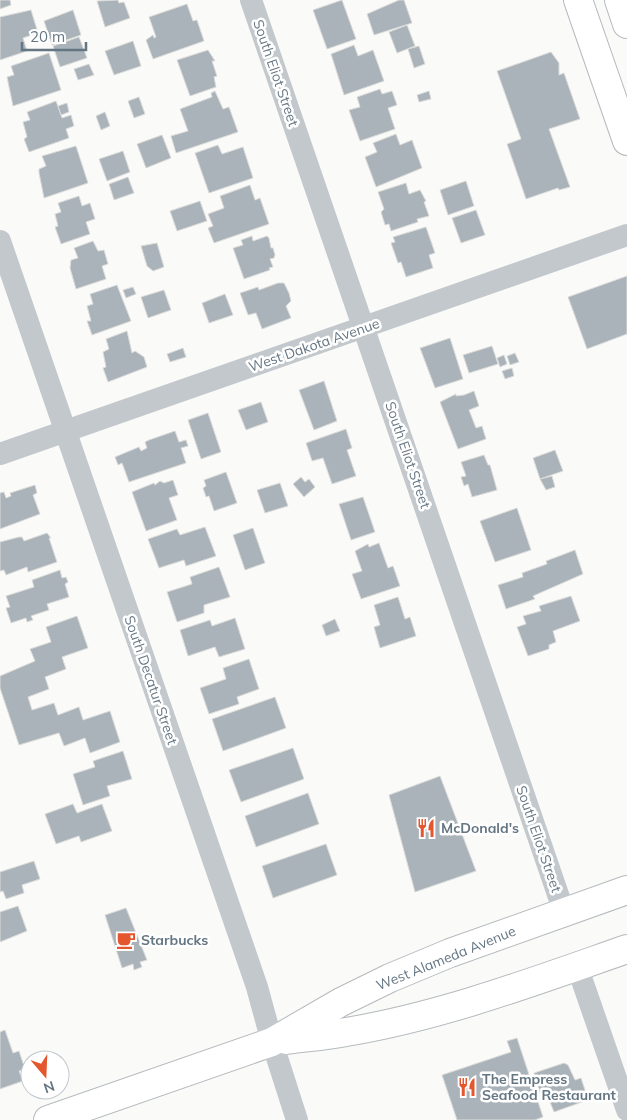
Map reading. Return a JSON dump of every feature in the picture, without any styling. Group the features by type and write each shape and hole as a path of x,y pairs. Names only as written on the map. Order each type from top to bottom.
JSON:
{"main road":[{"path":"578,0 627,141"},
{"path":"619,0 627,24"},
{"name":"West Alameda Avenue","path":"48,1120 272,1042 341,1002 390,978 450,953 627,890"},
{"name":"West Alameda Avenue","path":"272,1042 346,1032 411,1018 486,997 627,949"}],"street":[{"name":"South Eliot Street","path":"251,0 365,327 564,912"},
{"name":"West Dakota Avenue","path":"0,454 627,235"},
{"name":"South Decatur Street","path":"0,241 258,987 272,1042 297,1120"},
{"path":"577,966 627,1110"}],"building":[{"path":"0,0 10,0 11,5 0,9"},
{"path":"118,0 119,3 124,2 130,18 105,27 97,1"},
{"path":"342,0 356,39 327,49 313,10"},
{"path":"399,0 404,0 412,23 374,35 367,14"},
{"path":"187,4 193,21 197,20 204,41 153,59 146,40 153,35 154,38 156,37 149,17"},
{"path":"31,10 38,33 23,38 27,51 0,60 0,17"},
{"path":"73,10 81,35 52,45 44,21"},
{"path":"407,25 415,46 397,53 389,32"},
{"path":"79,37 87,58 60,67 53,46"},
{"path":"133,41 141,66 114,75 105,51"},
{"path":"354,45 358,56 373,50 384,81 344,95 331,54"},
{"path":"419,46 425,64 414,68 408,49"},
{"path":"208,50 215,61 212,61 217,76 214,77 216,87 190,96 177,60"},
{"path":"551,52 559,63 559,75 564,73 580,119 549,129 570,187 559,190 558,188 526,199 507,144 521,139 497,71"},
{"path":"49,53 61,90 13,106 7,77 14,75 11,66"},
{"path":"89,64 94,75 78,80 74,69"},
{"path":"380,89 382,94 392,91 397,105 388,108 395,129 360,141 349,110 360,107 357,97"},
{"path":"215,91 223,109 229,107 238,132 176,153 171,136 188,131 180,109 212,97 211,93"},
{"path":"429,91 431,99 419,102 417,95"},
{"path":"139,97 145,114 134,118 128,101"},
{"path":"56,101 62,118 71,115 74,126 66,129 69,138 29,152 24,139 27,137 23,122 30,120 27,112"},
{"path":"67,103 69,112 61,115 58,106"},
{"path":"105,112 110,126 101,130 96,116"},
{"path":"396,134 400,145 412,140 422,168 376,187 365,157 377,152 373,143"},
{"path":"162,135 171,158 146,168 137,144"},
{"path":"218,145 222,154 243,147 253,178 209,193 195,153"},
{"path":"76,146 88,183 44,198 39,173 39,169 46,166 42,156"},
{"path":"123,151 130,172 107,181 99,159"},
{"path":"128,177 134,193 114,200 109,184"},
{"path":"466,181 474,206 448,215 440,190"},
{"path":"406,183 409,194 420,190 426,201 424,202 429,216 417,219 418,222 391,231 389,224 385,225 381,212 384,209 378,192"},
{"path":"250,185 255,200 260,198 269,224 214,243 208,228 213,226 208,214 224,208 220,196"},
{"path":"79,196 82,206 90,203 95,219 86,222 90,234 61,244 55,227 58,226 55,214 61,212 58,203"},
{"path":"200,201 207,221 177,231 170,211"},
{"path":"476,210 485,235 461,243 452,218"},
{"path":"426,227 435,253 429,255 433,268 406,277 401,262 398,263 391,243 395,242 393,237"},
{"path":"252,236 253,241 267,236 269,238 275,255 274,258 270,259 273,267 269,268 270,270 244,279 233,248 243,245 241,240"},
{"path":"93,241 98,251 104,250 108,264 102,266 106,279 76,289 70,268 71,260 78,258 74,248"},
{"path":"157,243 164,267 153,271 147,266 141,246"},
{"path":"627,276 627,334 587,349 568,297"},
{"path":"278,283 284,283 289,293 291,301 286,306 291,318 262,329 256,313 248,315 240,293 258,287 259,290"},
{"path":"117,285 131,321 92,335 87,321 91,321 87,306 93,304 90,294"},
{"path":"133,287 136,294 126,298 123,290"},
{"path":"164,290 171,310 148,318 141,297"},
{"path":"225,294 233,315 209,323 202,303"},
{"path":"127,331 132,353 135,351 144,357 147,367 108,382 103,368 106,367 103,352 109,349 106,339"},
{"path":"450,338 463,379 435,388 420,348"},
{"path":"492,346 498,364 469,373 463,355"},
{"path":"183,348 186,357 170,362 167,354"},
{"path":"515,353 519,362 510,365 507,356"},
{"path":"504,355 507,364 500,367 497,358"},
{"path":"512,368 514,376 505,379 502,371"},
{"path":"324,381 337,421 314,430 299,390"},
{"path":"474,391 479,406 469,410 476,428 482,426 486,439 458,449 440,402 456,394 456,396 464,395"},
{"path":"261,402 268,422 246,430 238,410"},
{"path":"208,413 221,452 201,459 188,420"},
{"path":"346,429 352,448 347,450 356,476 332,484 323,458 312,461 306,443"},
{"path":"175,431 179,442 186,440 188,446 181,448 186,463 129,482 122,463 118,465 115,457 139,447 141,451 147,448 145,442"},
{"path":"555,450 563,471 540,479 533,458"},
{"path":"484,455 488,465 490,465 497,490 472,497 468,484 464,486 461,477 466,476 461,462"},
{"path":"226,472 237,503 214,511 209,496 206,497 203,488 206,486 204,480"},
{"path":"552,476 555,487 546,490 540,479"},
{"path":"301,477 305,482 309,479 315,487 304,497 293,484"},
{"path":"173,480 178,495 169,498 177,520 146,531 132,492 154,483 155,485 160,481 164,483"},
{"path":"280,483 288,506 265,513 257,490"},
{"path":"35,485 37,493 33,495 40,514 0,529 0,493 4,492 6,498 11,496 10,493"},
{"path":"363,497 375,532 351,540 339,504"},
{"path":"517,508 531,550 495,562 480,521"},
{"path":"205,527 216,556 186,566 184,560 159,568 148,539 177,529 180,535"},
{"path":"253,528 265,563 245,570 233,535"},
{"path":"47,533 51,538 49,538 57,562 28,572 27,567 6,575 4,570 0,571 0,542 19,537 22,537 24,541"},
{"path":"379,543 388,568 393,566 400,586 361,599 352,574 362,571 355,551 368,544 369,547"},
{"path":"575,550 583,574 533,596 535,599 506,609 498,585 523,577 522,573 547,564 546,561"},
{"path":"219,567 230,597 204,605 204,613 177,622 167,592 192,584 190,577"},
{"path":"60,570 62,578 66,577 68,582 65,584 69,597 47,604 49,610 31,616 33,620 27,622 26,618 11,623 6,608 10,607 6,596 34,587 32,580"},
{"path":"571,596 580,621 553,631 556,642 549,645 549,649 528,656 517,627 526,624 523,616 541,611 539,606"},
{"path":"398,597 405,619 410,617 416,636 380,648 374,627 380,625 374,605"},
{"path":"77,616 88,648 62,657 66,669 45,677 49,689 28,697 32,710 54,703 58,715 79,707 83,720 110,711 120,742 90,753 85,738 64,746 59,733 19,745 0,688 0,676 35,661 30,649 51,642 46,627"},
{"path":"235,618 245,649 219,657 215,647 188,656 180,630 210,620 212,626"},
{"path":"335,619 340,631 326,636 322,625"},
{"path":"249,659 259,689 237,697 239,704 209,714 200,688 226,679 223,668"},
{"path":"275,697 286,728 223,751 212,719"},
{"path":"293,748 304,779 241,802 229,770"},
{"path":"123,751 132,779 107,786 110,796 83,805 73,774 95,767 93,761"},
{"path":"440,776 476,871 415,892 389,795"},
{"path":"308,793 319,824 256,847 245,816"},
{"path":"73,804 77,813 102,804 112,831 81,842 79,836 56,844 45,814"},
{"path":"326,844 337,875 273,898 262,866"},
{"path":"34,861 40,879 22,885 24,893 6,899 3,891 0,892 0,872"},
{"path":"18,906 27,931 0,942 0,912"},
{"path":"126,908 147,960 140,962 142,967 134,970 133,964 122,968 105,915"},
{"path":"5,1030 13,1053 19,1051 20,1082 0,1089 0,1032"},
{"path":"517,1038 543,1117 535,1120 457,1120 442,1075 511,1052 507,1041"},
{"path":"564,1063 568,1065 575,1080 581,1078 586,1093 580,1095 582,1102 554,1112 548,1097 542,1099 534,1073"}],"place":[{"name":"McDonald's","path":"426,828"},
{"name":"Starbucks","path":"126,940"},
{"name":"The Empress Seafood Restaurant","path":"467,1087"}]}
